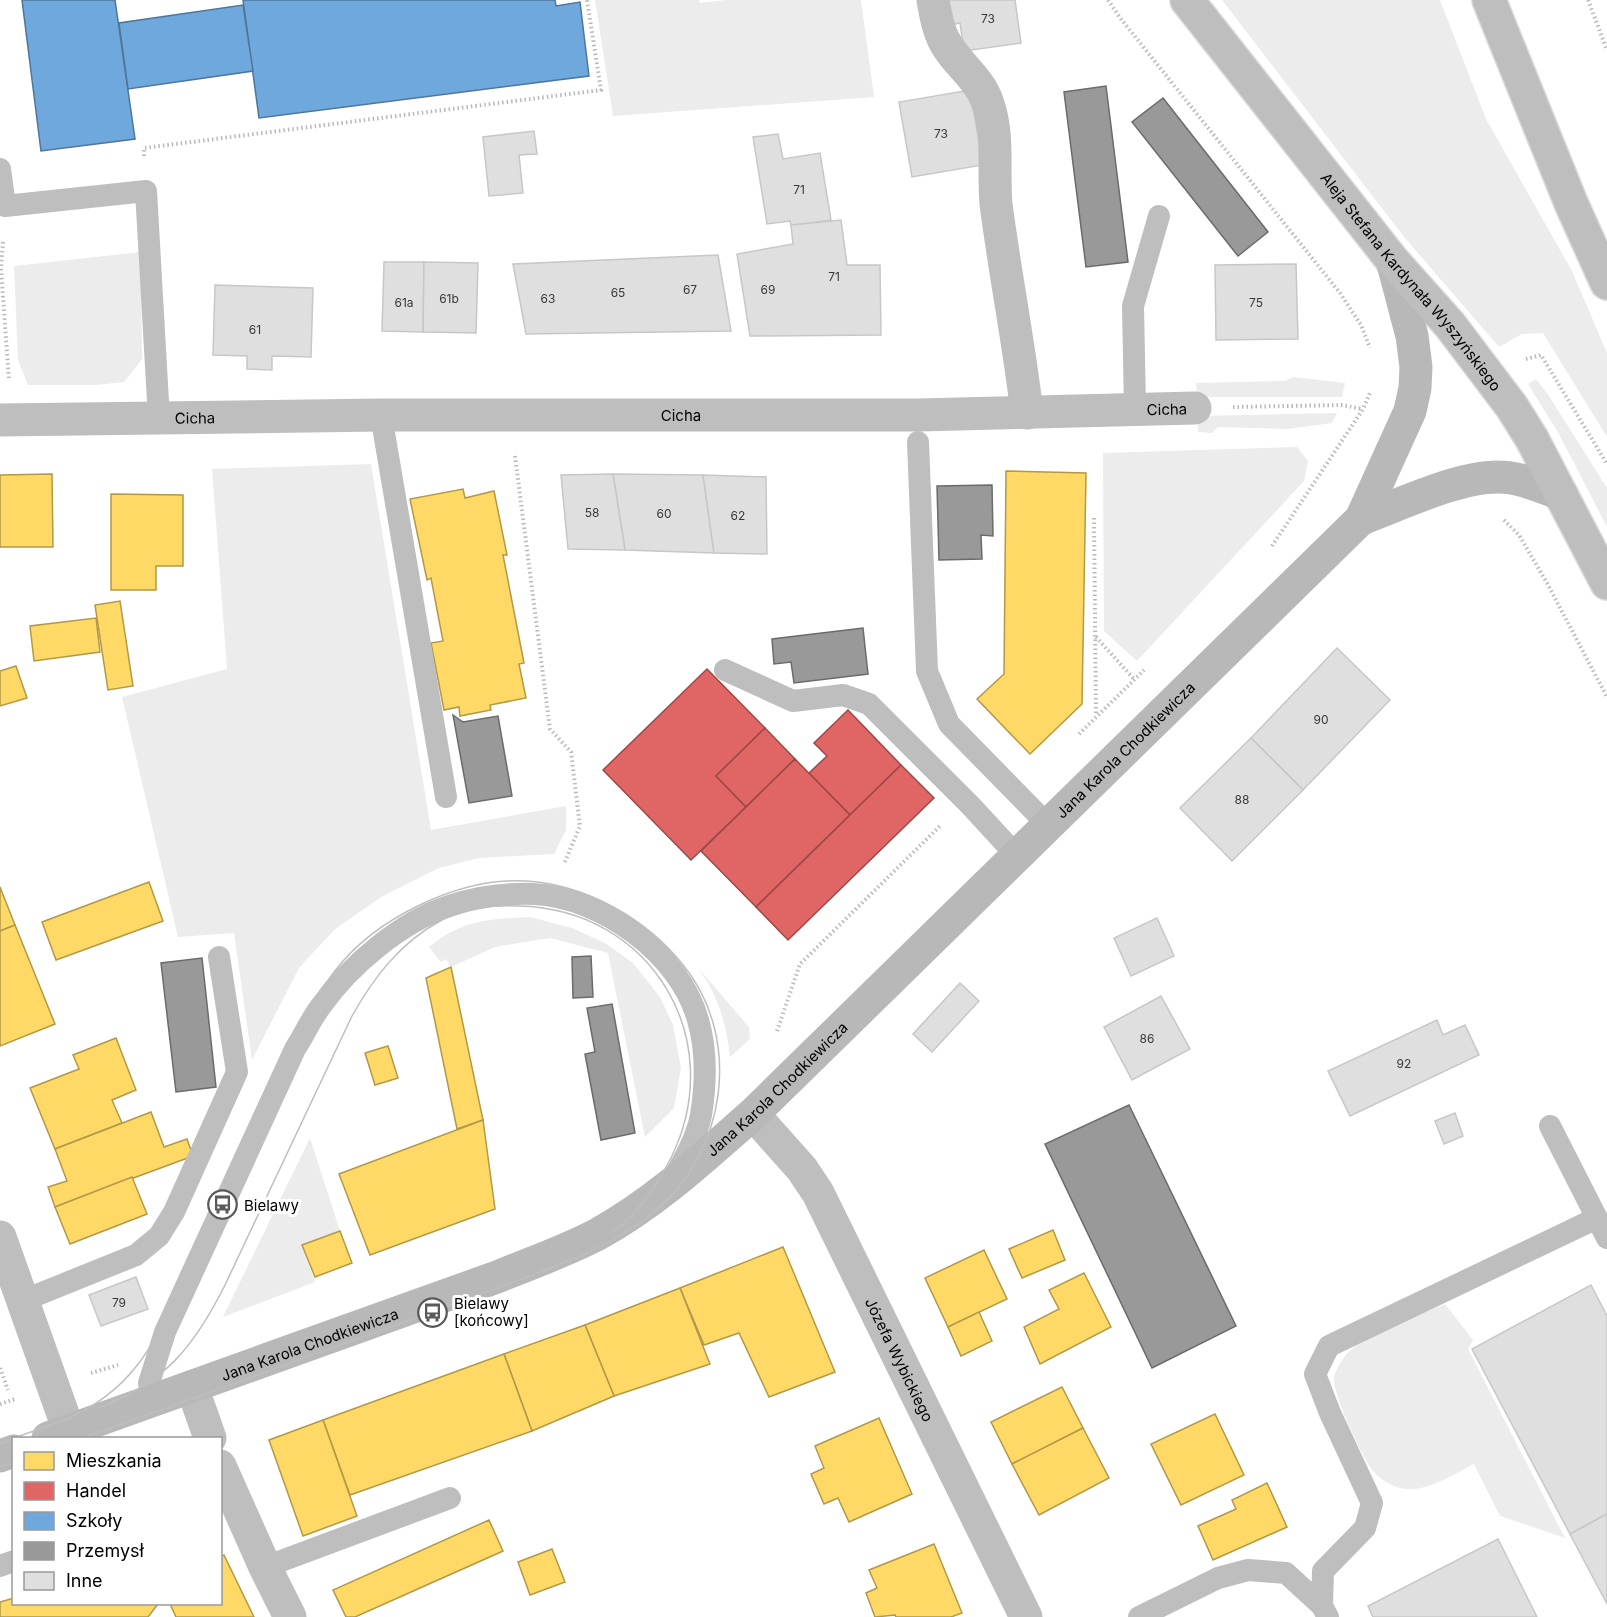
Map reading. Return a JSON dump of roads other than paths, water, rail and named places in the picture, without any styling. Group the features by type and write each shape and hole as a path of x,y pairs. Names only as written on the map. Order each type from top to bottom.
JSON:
{"street":[{"path":"933,0 942,37 979,86 988,103 993,131 996,200 1002,251 1022,368 1027,413"},
{"name":"Aleja Stefana Kardynała Wyszyńskiego","path":"1187,0 1392,260 1450,325 1502,392 1532,439 1607,583"},
{"path":"1488,0 1571,203 1607,283"},
{"name":"Jana Karola Chodkiewicza","path":"58,1435 497,1277 562,1251 598,1233 670,1186 753,1113 1361,519 1410,411 1415,388 1416,367 1412,336 1392,260"},
{"name":"Cicha","path":"0,420 381,415 919,415 1195,408"},
{"name":"Jana Karola Chodkiewicza","path":"1361,519 1467,480 1499,477 1525,481 1562,494"},
{"name":"Józefa Wybickiego","path":"753,1113 802,1169 818,1193 1026,1617"},
{"path":"0,1237 22,1301 58,1435"},
{"path":"192,1387 210,1437"},
{"path":"223,1479 290,1617"}],"lane":[{"path":"0,169 5,206 146,191 159,419"},
{"path":"1135,410 1133,306 1159,216"},
{"path":"381,415 446,796"},
{"path":"918,442 927,671 949,724 1048,825"},
{"path":"725,670 793,701 843,695 869,704 971,806 1017,856"},
{"path":"153,1401 149,1383 165,1332 295,1049 320,1006 344,979 390,938 428,915 449,906 494,895 535,894 555,897 610,917 641,938 672,970 698,1019 705,1057 705,1079 701,1117 692,1143 670,1186"},
{"path":"22,1301 136,1256 159,1236 174,1212 237,1072 219,957"},
{"path":"1325,1612 1323,1571 1365,1528 1372,1503 1330,1413 1315,1374 1329,1346 1602,1228 1550,1126"},
{"path":"265,1567 450,1498"},
{"path":"1139,1617 1218,1578 1248,1570 1286,1573 1325,1612"}],"tram line":[{"path":"65,1420 90,1407 111,1392 143,1358 167,1316 219,1212 317,999 334,972 351,952 372,934 395,918 447,894 474,886 527,881 572,889 614,907 652,933 684,966 703,995 714,1028 719,1061 718,1095 710,1128 697,1160 678,1188 653,1213 612,1240 541,1272 85,1437"},
{"path":"98,1408 142,1387 175,1360 189,1345 202,1327 225,1285 360,1002 400,950 440,921 458,913 478,908 509,906 566,913 607,930 641,956 667,989 683,1027 690,1069 687,1113 671,1158 660,1179 639,1208 613,1232"},
{"path":"17,1437 73,1417"},
{"path":"0,1444 12,1440"},
{"path":"0,1467 12,1463"}],"place":[{"name":"Bielawy","path":"223,1205"},
{"name":"Bielawy [końcowy]","path":"433,1312"}]}
